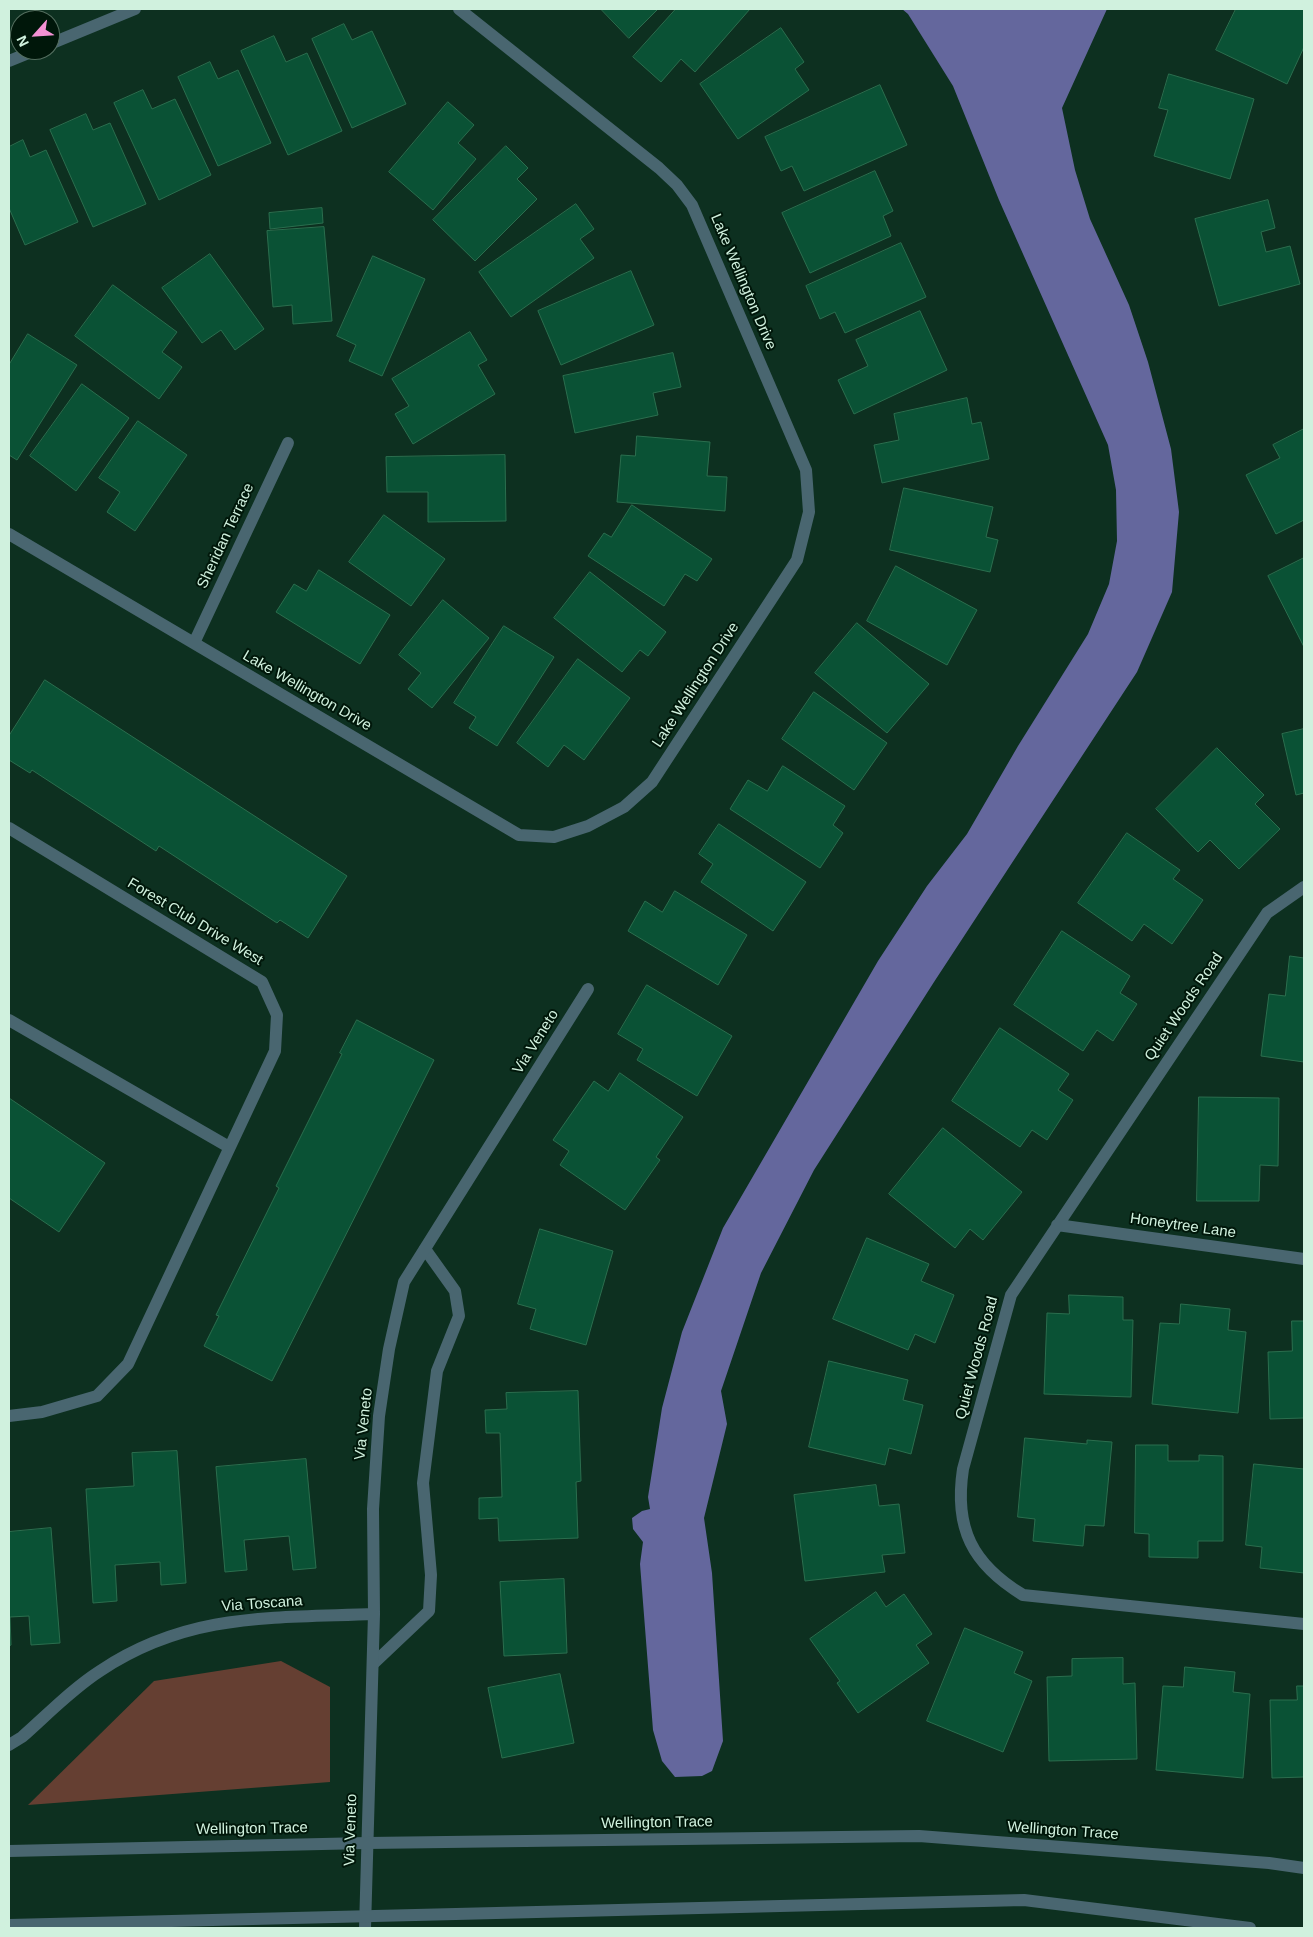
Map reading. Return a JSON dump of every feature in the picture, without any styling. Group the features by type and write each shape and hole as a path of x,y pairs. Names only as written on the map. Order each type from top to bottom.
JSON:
{"street":[{"path":"60,40 134,9"},
{"name":"Lake Wellington Drive","path":"9,534 519,835 554,837 588,826 624,807 652,782 797,560 810,512 806,470 692,205 677,185 659,168 459,9"},
{"name":"Sheridan Terrace","path":"194,643 288,443"},
{"name":"Forest Club Drive West","path":"9,828 262,982 277,1015 275,1050 128,1364 97,1396 42,1412 9,1416"},
{"name":"Quiet Woods Road","path":"1304,887 1268,913 1011,1295 963,1469 959,1494 962,1519 970,1543 990,1570 1002,1582 1023,1594 1304,1624"},
{"name":"Via Veneto","path":"365,1923 374,1614 373,1509 380,1416 389,1349 404,1282 588,989"},
{"path":"9,1020 229,1147"},
{"name":"Honeytree Lane","path":"1057,1225 1304,1259"},
{"path":"373,1664 429,1612 432,1574 423,1483 437,1371 459,1316 455,1291 425,1249"},
{"name":"Via Toscana","path":"9,1745 22,1737 99,1671 142,1647 188,1630 236,1620 374,1614"},
{"name":"Wellington Trace","path":"9,1851 367,1842 919,1836 1269,1862 1304,1868"},
{"path":"9,1925 365,1923 1024,1900 1250,1928"}],"shaded area":[{"path":"281,1661 330,1687 330,1782 28,1805 154,1681"}],"water":[{"path":"902,9 1107,9 1062,108 1075,170 1090,219 1129,305 1148,362 1171,449 1179,512 1172,592 1137,672 934,982 814,1170 761,1273 721,1391 727,1424 704,1518 712,1573 723,1741 712,1771 702,1776 675,1777 662,1761 653,1730 640,1564 643,1542 633,1529 632,1518 642,1511 650,1509 648,1497 662,1408 682,1332 723,1228 878,961 927,886 967,834 1018,746 1088,634 1109,584 1117,541 1116,490 1108,445 999,200 953,86 908,14"}],"building":[{"path":"601,9 658,9 629,38"},
{"path":"676,9 750,9 695,72 681,59 661,82 633,57"},
{"path":"1236,9 1304,9 1304,47 1287,84 1216,50"},
{"path":"344,24 352,40 372,31 406,104 352,128 312,39"},
{"path":"781,28 804,62 795,69 809,90 738,139 700,84"},
{"path":"274,36 286,62 307,53 342,131 288,155 241,51"},
{"path":"210,62 218,79 238,70 271,143 218,166 178,77"},
{"path":"1169,74 1254,99 1230,179 1154,156 1168,110 1159,108"},
{"path":"880,85 907,145 804,191 792,166 781,171 765,137"},
{"path":"143,90 152,109 175,99 211,175 159,200 114,103"},
{"path":"448,102 474,125 458,143 476,159 433,210 389,172"},
{"path":"86,114 93,130 110,123 146,204 93,227 50,130"},
{"path":"23,140 30,157 46,150 78,222 25,245 9,208 9,147"},
{"path":"506,146 528,168 517,179 537,199 475,261 433,220"},
{"path":"875,171 893,211 883,216 891,236 810,273 782,213"},
{"path":"1268,200 1275,228 1261,232 1266,252 1290,246 1300,284 1219,306 1195,219"},
{"path":"576,204 594,229 580,239 594,258 511,317 479,272"},
{"path":"322,208 323,223 270,229 269,213"},
{"path":"324,227 332,321 293,324 292,305 273,307 267,231"},
{"path":"901,243 926,297 845,333 835,312 820,319 806,286"},
{"path":"210,254 264,329 235,350 221,330 202,343 162,288"},
{"path":"373,256 425,279 382,376 349,361 356,345 337,336"},
{"path":"631,271 654,325 561,365 538,311"},
{"path":"113,285 177,332 162,352 182,367 159,399 75,336"},
{"path":"920,311 947,370 854,414 838,380 868,366 856,340"},
{"path":"470,332 487,360 478,365 495,394 413,444 395,414 409,406 392,379"},
{"path":"28,334 77,365 17,460 9,455 9,365"},
{"path":"673,353 681,387 653,393 658,415 575,433 563,376"},
{"path":"82,384 129,418 76,491 30,456"},
{"path":"967,398 972,424 981,422 989,459 882,483 874,445 899,440 894,414"},
{"path":"138,421 187,455 135,531 107,512 120,492 99,478"},
{"path":"1304,429 1304,520 1276,534 1246,475 1280,458 1273,445"},
{"path":"637,436 710,442 707,476 727,477 725,511 617,502 621,455 635,456"},
{"path":"505,455 506,521 428,522 428,492 387,492 386,457"},
{"path":"904,488 993,507 986,537 998,540 990,572 890,550"},
{"path":"632,505 712,559 697,581 685,574 664,606 588,556 604,533 611,537"},
{"path":"384,515 445,559 411,606 349,562"},
{"path":"1304,558 1304,647 1268,576"},
{"path":"896,566 977,610 947,665 867,621"},
{"path":"319,570 390,615 360,664 276,612 294,584 306,591"},
{"path":"590,572 666,632 648,656 640,650 622,672 554,618"},
{"path":"443,600 489,638 432,708 408,689 421,673 399,655"},
{"path":"857,623 929,684 887,733 815,673"},
{"path":"504,626 554,657 497,746 469,728 476,717 454,703"},
{"path":"578,659 630,698 584,760 564,745 548,767 517,743"},
{"path":"45,680 347,876 308,938 280,920 277,923 159,846 156,851 32,770 30,773 9,760 9,736"},
{"path":"814,692 887,743 854,790 782,739"},
{"path":"1304,729 1304,793 1296,795 1282,734"},
{"path":"1217,748 1264,795 1255,804 1280,829 1239,869 1210,840 1198,852 1156,809"},
{"path":"783,766 845,806 833,825 843,833 820,868 730,809 748,780 767,791"},
{"path":"719,824 806,882 773,931 701,882 713,864 699,854"},
{"path":"1127,833 1180,870 1173,879 1203,900 1172,944 1144,924 1132,941 1078,903"},
{"path":"675,891 747,935 718,985 628,931 645,901 662,912"},
{"path":"1062,931 1130,976 1120,993 1137,1004 1113,1041 1097,1030 1083,1051 1014,1005"},
{"path":"1290,956 1304,958 1304,1062 1261,1056 1269,994 1285,996"},
{"path":"647,985 732,1036 697,1096 637,1060 643,1049 618,1034"},
{"path":"357,1020 434,1060 272,1381 204,1346 219,1316 216,1315 279,1188 276,1186"},
{"path":"1000,1028 1069,1074 1058,1090 1073,1100 1047,1140 1032,1130 1020,1147 952,1101"},
{"path":"620,1073 683,1117 656,1157 660,1160 625,1210 560,1165 569,1151 553,1140 594,1081 608,1091"},
{"path":"1199,1097 1279,1098 1278,1166 1260,1165 1259,1201 1197,1201"},
{"path":"9,1098 105,1163 59,1232 9,1198"},
{"path":"943,1128 1022,1192 983,1240 970,1229 955,1248 889,1194"},
{"path":"540,1229 613,1251 586,1345 530,1329 536,1309 518,1304"},
{"path":"867,1238 929,1264 921,1281 954,1295 935,1343 915,1334 908,1350 833,1319"},
{"path":"1069,1295 1123,1297 1123,1320 1133,1320 1131,1397 1044,1394 1047,1313 1069,1314"},
{"path":"1181,1304 1230,1309 1228,1330 1246,1332 1238,1413 1152,1404 1160,1323 1179,1324"},
{"path":"1292,1321 1304,1321 1304,1418 1270,1419 1268,1352 1292,1351"},
{"path":"829,1361 908,1380 903,1400 923,1405 911,1454 889,1448 885,1465 809,1447"},
{"path":"578,1391 581,1481 576,1482 578,1538 499,1541 498,1518 479,1519 479,1498 502,1497 500,1433 486,1433 485,1410 507,1409 506,1393"},
{"path":"1025,1438 1087,1444 1087,1440 1112,1442 1104,1526 1085,1525 1083,1546 1033,1541 1035,1519 1018,1517"},
{"path":"1136,1445 1168,1445 1168,1461 1199,1461 1199,1455 1223,1456 1223,1541 1198,1541 1198,1558 1149,1557 1149,1534 1135,1533"},
{"path":"177,1451 186,1583 161,1585 160,1562 115,1565 117,1601 93,1603 86,1489 134,1486 132,1453"},
{"path":"306,1459 316,1568 293,1570 289,1536 244,1540 247,1570 225,1572 216,1467"},
{"path":"1254,1464 1304,1469 1304,1573 1260,1568 1262,1547 1246,1545"},
{"path":"876,1485 879,1506 899,1504 905,1553 882,1555 885,1572 805,1581 794,1495"},
{"path":"51,1528 60,1643 31,1645 29,1616 10,1617 11,1645 9,1646 9,1532"},
{"path":"564,1579 567,1653 504,1656 500,1582"},
{"path":"876,1592 886,1607 904,1594 932,1634 916,1645 929,1663 858,1713 837,1683 840,1681 810,1639"},
{"path":"965,1628 1023,1652 1014,1673 1032,1681 1003,1752 927,1721"},
{"path":"1123,1658 1123,1684 1135,1683 1137,1759 1049,1761 1047,1677 1072,1676 1072,1659"},
{"path":"1185,1667 1235,1672 1233,1692 1250,1694 1243,1778 1156,1770 1163,1686 1183,1687"},
{"path":"560,1674 574,1743 502,1758 488,1688"},
{"path":"1297,1686 1304,1686 1304,1777 1272,1778 1270,1700 1297,1700"}]}
